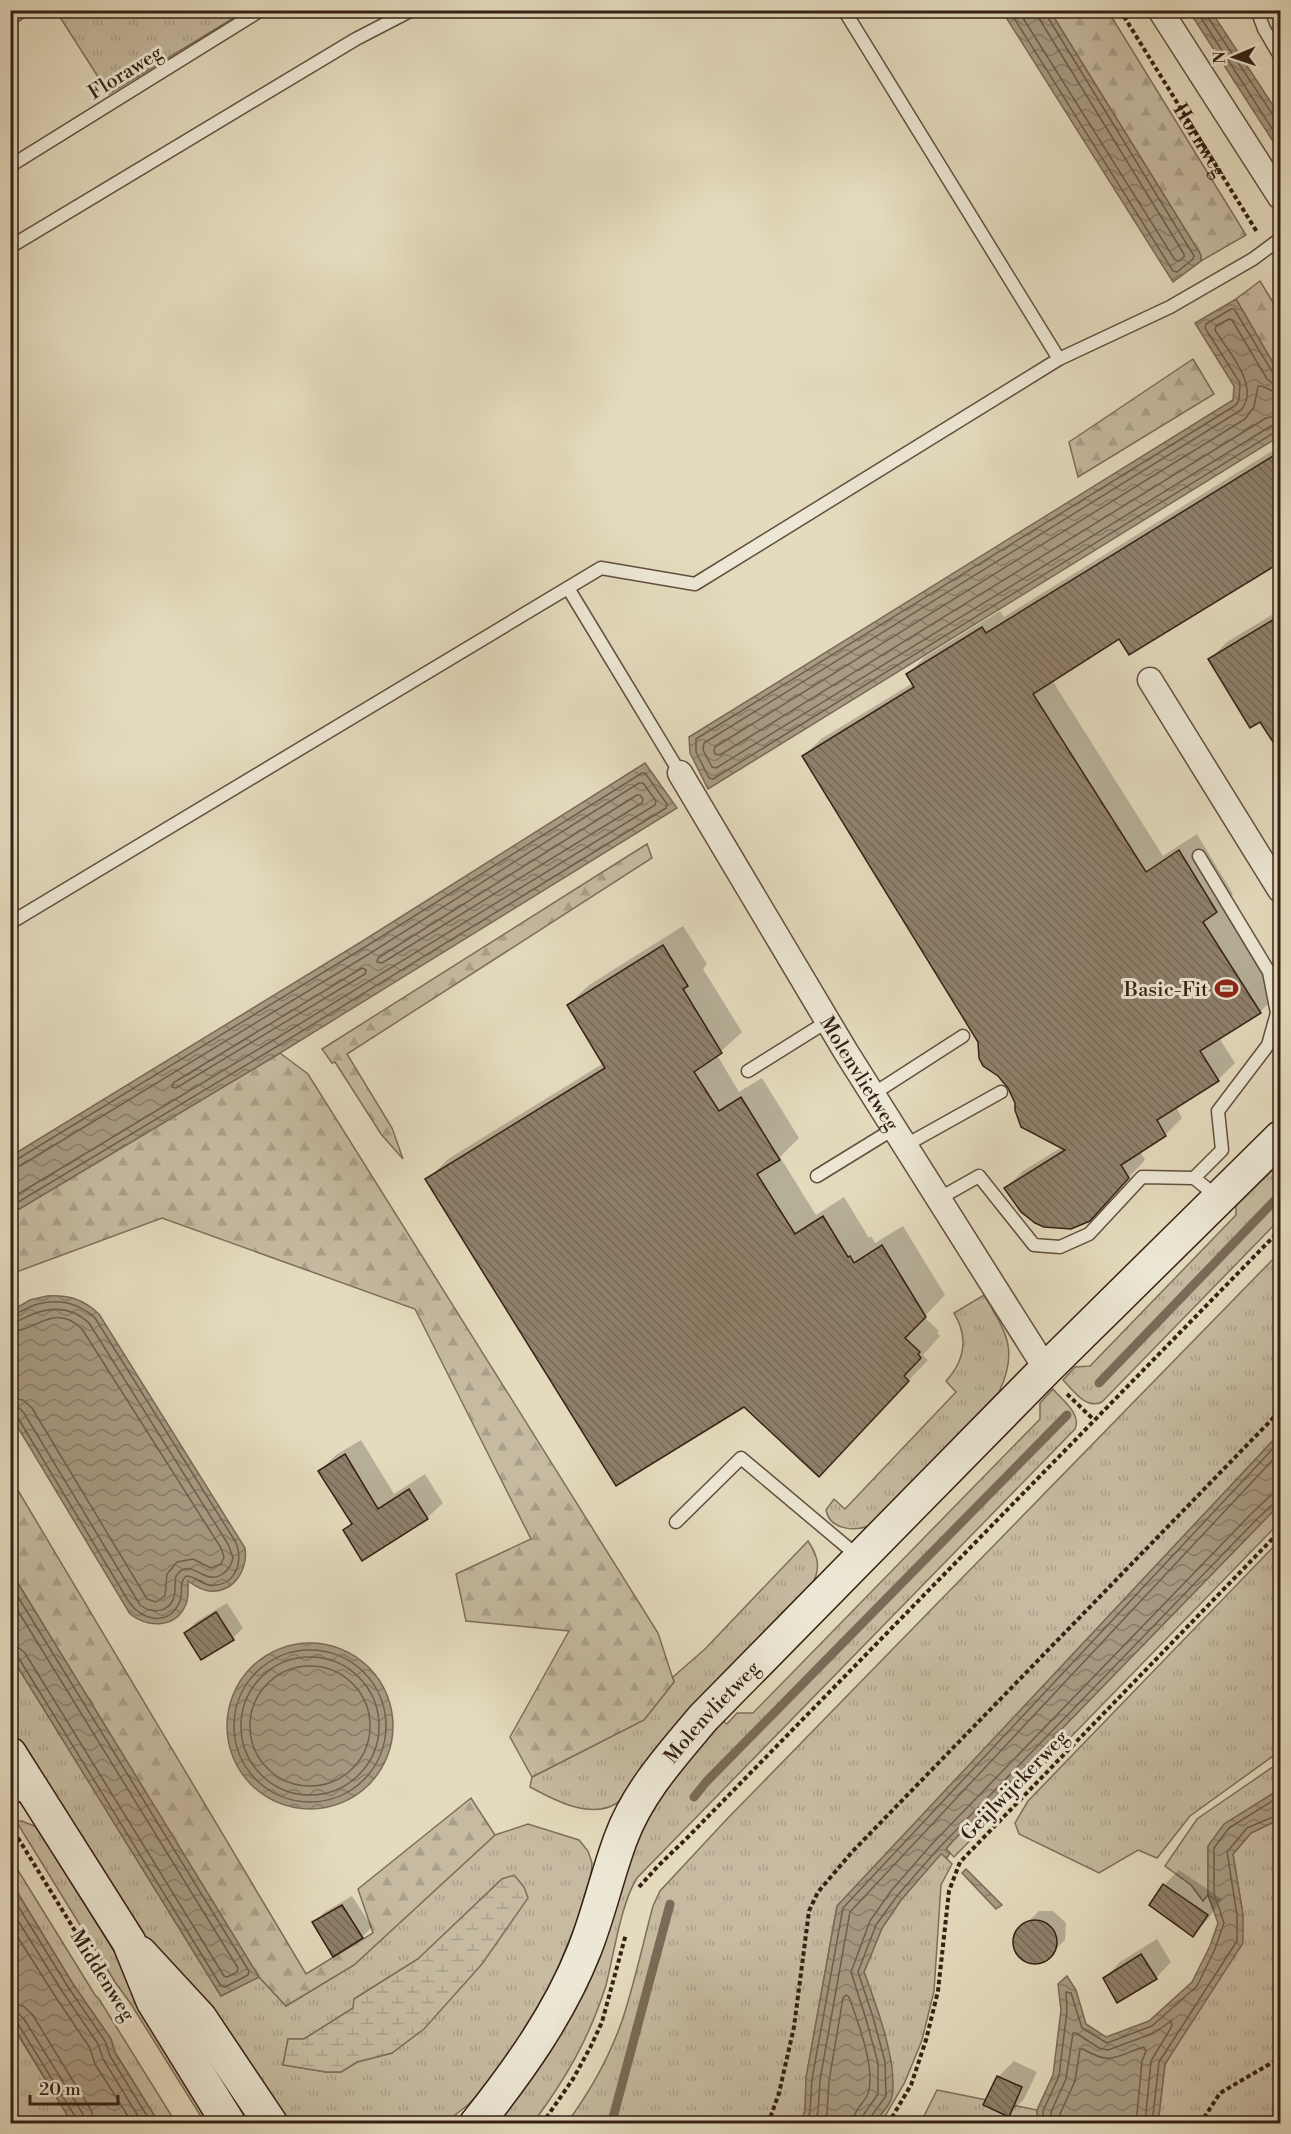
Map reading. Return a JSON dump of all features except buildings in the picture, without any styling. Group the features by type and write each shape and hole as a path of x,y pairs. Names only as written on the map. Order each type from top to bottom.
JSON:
{"street":[{"name":"Hornweg","path":"1160,10 1281,197"},
{"path":"1150,680 1281,890"},
{"name":"Molenvlietweg","path":"680,773 828,1022 1046,1369"},
{"name":"Molenvlietweg","path":"476,2124 544,2031 584,1951 621,1837 657,1772 703,1719 1046,1369 1281,1138"},
{"name":"Middenweg","path":"10,1754 21,1793 129,1942 173,1986 200,2018 271,2124"},
{"name":"Middenweg","path":"129,1942 153,2001 229,2124"}],"lane":[{"path":"10,19 23,10"},
{"name":"Floraweg","path":"10,166 261,10"},
{"path":"10,248 356,39 412,10"},
{"path":"844,10 1059,359"},
{"path":"1257,10 1264,29 1281,56"},
{"path":"10,923 601,568 695,584 1059,359 1170,308 1253,259 1281,239"},
{"path":"568,588 680,773"},
{"path":"1194,1178 1222,1150 1218,1111 1268,1045 1277,1012 1269,972 1199,856"},
{"path":"748,1071 828,1022"},
{"path":"873,1094 963,1036"},
{"path":"817,1176 900,1136 1001,1092"},
{"path":"940,1198 979,1176 1034,1245 1060,1247 1089,1234 1142,1177 1194,1178 1220,1198"},
{"path":"676,1522 741,1458 861,1558"}],"path":[{"name":"Hornweg","path":"1120,10 1267,248"},
{"path":"637,1894 639,1887 658,1866 1281,1230"},
{"path":"1046,1369 1059,1386 1094,1420"},
{"path":"768,2124 779,2093 794,2027 809,1911 818,1893 852,1852 1281,1411"},
{"name":"Geijlwijckerweg","path":"888,2124 911,2085 926,2040 938,1990 949,1891 960,1862 1281,1531"},
{"name":"Middenweg","path":"10,1826 116,1997"},
{"path":"542,2124 573,2079 602,2022 628,1927"},
{"path":"1200,2124 1220,2093 1281,2058"}],"green space":[{"path":"56,11 245,11 109,94"},
{"path":"1050,11 1108,11 1246,235 1201,261 1201,255"},
{"path":"1260,281 1280,314 1280,375 1236,299"},
{"path":"1193,359 1214,394 1078,477 1069,442"},
{"path":"647,844 652,858 347,1054 392,1128 403,1159 381,1134 335,1062 332,1063 322,1049"},
{"path":"280,1053 308,1074 658,1633 674,1682 644,1720 532,1777 510,1737 569,1631 466,1621 456,1574 531,1539 415,1309 162,1218 11,1274 11,1214"},
{"path":"1280,1150 1280,1219 1102,1402 1096,1404 1080,1398 1063,1380 1075,1367 1090,1366 1236,1215 1236,1202"},
{"path":"1280,1252 1280,1433 837,1906 806,2078 805,2111 800,2123 566,2124 599,2073 618,2032 653,1906 660,1891 726,1820"},
{"path":"984,1295 1004,1331 1009,1353 1005,1377 999,1392 872,1524 852,1529 838,1526 826,1510 834,1499 845,1509 956,1392 946,1381 957,1365 963,1348 962,1331 954,1313"},
{"path":"1053,1389 1076,1418 1075,1429 637,1878 622,1915 600,2004 566,2074 533,2123 495,2124 654,1804 679,1770 723,1721 727,1724 737,1713 753,1713 1040,1419 1040,1403"},
{"path":"10,1477 306,1974 373,1933 358,1889 471,1798 495,1835 354,1965 286,2006 259,1977 11,1572"},
{"path":"1280,1504 1280,1522 954,1857 946,1849 951,1843"},
{"path":"1280,1540 1280,1751 1190,1816 1157,1858 1138,1850 1099,1873 1019,1834 1015,1823 1028,1801"},
{"path":"808,1541 815,1553 817,1564 811,1586 617,1803 596,1810 584,1809 561,1802 530,1787 532,1777 644,1720 674,1682 673,1677 705,1649"},
{"path":"11,1656 221,1996 259,1977 286,2006 354,1965 495,1835 528,1824 579,1840 588,1851 592,1863 591,1874 576,1923 555,1976 532,2020 488,2084 469,2104 445,2123 283,2123 134,1928 11,1729","holes":["502,1879 392,2053 357,2062 341,2072 283,2065 288,2039 304,2039 354,2008 354,1999 418,1959"]},
{"path":"1280,1762 1280,1789 1208,1846 1208,1895 1203,1901 1191,1885 1165,1866 1197,1819"},
{"path":"1280,1819 1280,2123 1158,2124 1165,2065 1243,1915 1233,1854 1251,1833"},
{"path":"16,1821 37,1827 219,2123 205,2123"},
{"path":"941,1853 952,1864 941,1885 934,1991 922,2040 905,2082 881,2123 873,2123 884,2111 891,2061 879,2015 864,1972 882,1928 901,1900"},
{"path":"11,1859 176,2123 159,2123 115,2052 111,2039 73,1984 11,1882"},
{"path":"514,1875 524,1887 528,1898 482,1964 424,2029 392,2053 357,2062 341,2072 283,2065 288,2039 304,2039 353,2008 354,1999 418,1959 502,1879"},
{"path":"10,2022 72,2123 11,2123"},
{"path":"937,2090 1037,2110 1038,2123 920,2124"}],"water":[{"path":"1002,11 1050,11 1201,255 1201,261 1173,282"},
{"path":"1189,11 1211,11 1280,116 1280,152"},
{"path":"1236,299 1280,375 1280,436 708,789 690,753 689,737 1233,400 1234,386 1195,323"},
{"path":"645,763 677,808 280,1053 11,1214 11,1156 361,942"},
{"path":"47,1296 75,1299 99,1314 245,1548 242,1572 232,1584 218,1591 209,1591 188,1581 186,1604 176,1618 169,1622 153,1624 130,1614 11,1416 11,1311 30,1300"},
{"path":"1280,1433 1280,1504 951,1843 946,1849 950,1853 947,1858 941,1854 901,1900 882,1928 864,1972 885,2034 892,2067 892,2096 887,2107 873,2123 800,2123 805,2111 806,2078 837,1906"},
{"path":"11,1572 259,1977 221,1996 11,1656"},
{"path":"310,1643 342,1650 356,1657 368,1668 379,1680 386,1694 393,1726 386,1758 379,1772 368,1784 356,1795 342,1802 310,1809 278,1802 264,1795 252,1784 241,1772 234,1758 227,1726 234,1694 241,1680 252,1668 264,1657 278,1650"},
{"path":"1280,1789 1280,1819 1251,1833 1233,1854 1243,1915 1243,1943 1165,2064 1158,2123 1038,2123 1037,2110 1053,2075 1061,2010 1058,1984 1067,1976 1076,1990 1086,2024 1106,2037 1149,2021 1192,1982 1210,1946 1218,1923 1208,1895 1208,1846 1224,1824"},
{"path":"966,1869 1002,1905 996,1909 962,1873"},
{"path":"11,1882 73,1984 111,2039 115,2053 159,2123 72,2123 11,2022"}],"waterway":[{"path":"1099,1383 1280,1195"},
{"path":"694,1797 707,1781 1067,1415"},
{"path":"609,2124 613,2118 670,1904"}],"place":[{"name":"Basic-Fit","path":"1226,989"}]}
